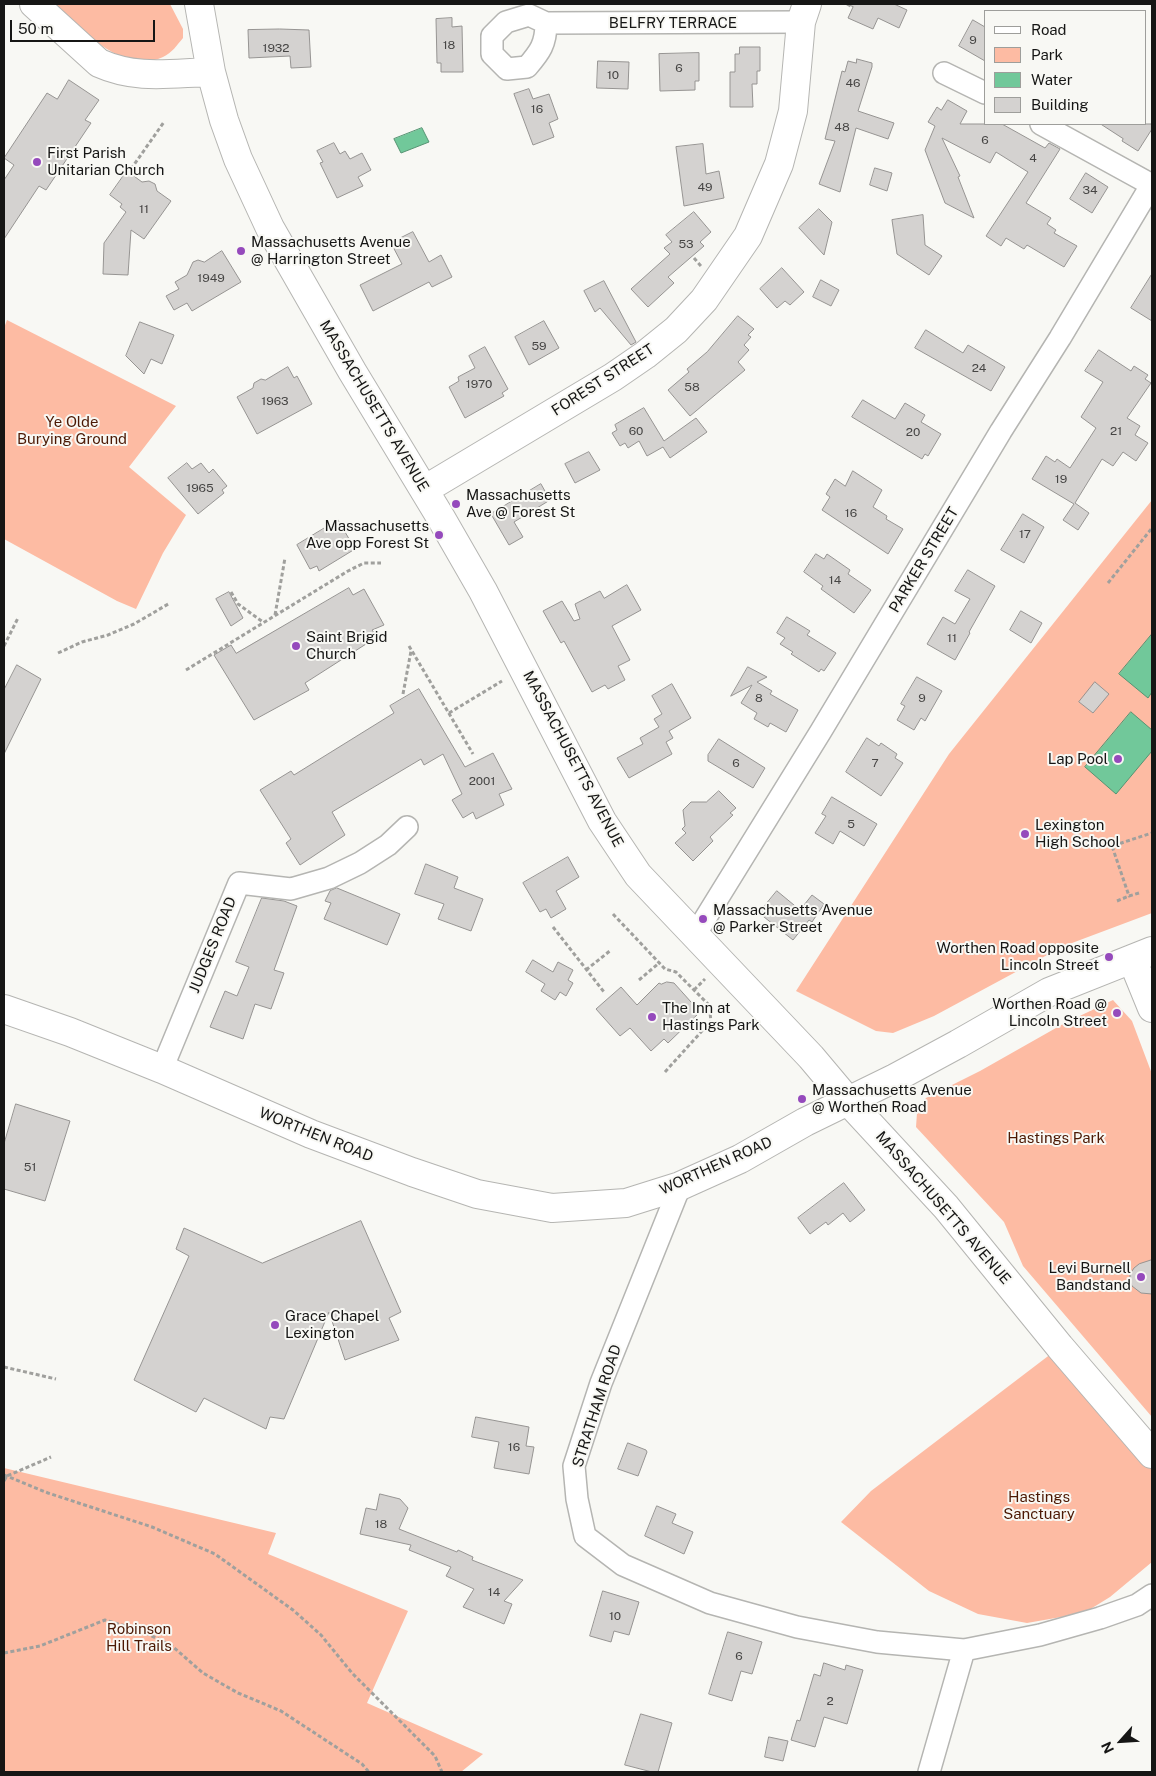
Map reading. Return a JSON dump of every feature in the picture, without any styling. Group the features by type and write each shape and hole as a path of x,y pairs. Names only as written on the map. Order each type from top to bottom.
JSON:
{"main road":[{"path":"34,4 99,63 109,67 129,73 148,75 211,72"},
{"name":"MASSACHUSETTS AVENUE","path":"199,4 211,72 233,147 273,234 497,617 602,821 638,875 811,1056 848,1101 946,1207 1060,1347 1152,1454"},
{"name":"FOREST STREET","path":"424,490 613,377 645,355 676,330 704,300 748,236 779,164 793,111 804,13"},
{"path":"1142,955 1152,1008"},
{"name":"WORTHEN ROAD","path":"4,1008 162,1069 311,1134 412,1172 477,1194 552,1208 626,1202 680,1186 740,1159 805,1122 958,1044 1049,992 1142,955"}],"street":[{"name":"BELFRY TERRACE","path":"546,23 804,13"},
{"path":"944,72 984,93"},
{"path":"1043,125 1152,185"},
{"name":"PARKER STREET","path":"695,936 1152,185"},
{"name":"JUDGES ROAD","path":"162,1069 238,882 291,889 328,878 360,863 388,845 407,827"},
{"name":"STRATHAM ROAD","path":"680,1186 601,1383 574,1466 577,1499 585,1536 623,1565 710,1603 797,1627 877,1642 964,1650 1040,1635 1137,1605 1152,1595"},
{"path":"929,1772 964,1650"}],"path":[{"path":"131,169 164,122"},
{"path":"1108,583 1152,528"},
{"path":"275,616 285,558"},
{"path":"186,670 348,571 364,563 381,563"},
{"path":"231,592 238,604 264,623"},
{"path":"58,653 82,642 108,635 134,624 170,603"},
{"path":"4,646 18,618"},
{"path":"409,646 473,754"},
{"path":"403,694 411,650"},
{"path":"449,713 502,681"},
{"path":"1129,896 1112,846 1152,833"},
{"path":"1117,900 1140,893"},
{"path":"613,914 665,970 676,972 709,1005 711,1021 664,1074"},
{"path":"552,927 604,992"},
{"path":"586,970 611,950"},
{"path":"638,980 659,963"},
{"path":"694,990 705,979"},
{"path":"4,1367 56,1379"},
{"path":"5,1476 51,1457"},
{"path":"4,1481 5,1476"},
{"path":"5,1476 48,1493 152,1527 215,1554 293,1610 321,1635 352,1673 435,1756 442,1772"},
{"path":"4,1653 40,1646 105,1620 142,1631 172,1646 203,1673 238,1693 281,1711 362,1764 368,1772"}],"green space":[{"path":"54,4 170,4 183,29 183,38 172,51 163,57 148,61 132,60 103,47"},
{"name":"Ye Olde Burying Ground","path":"7,320 176,406 129,467 186,515 163,553 136,609 117,601 4,539 4,328"},
{"name":"Lexington High School","path":"1152,500 1152,913 1064,946 934,1016 893,1033 876,1031 796,991 949,754"},
{"name":"Hastings Park","path":"1113,1000 1132,1021 1152,1074 1152,1417 1023,1266 1004,1222 916,1127 917,1113 926,1098 980,1071 1063,1024"},
{"name":"Hastings Sanctuary","path":"1060,1347 1152,1454 1152,1562 1110,1597 1084,1613 1027,1623 978,1614 929,1591 841,1522 871,1491"},
{"name":"Robinson Hill Trails","path":"4,1468 276,1533 268,1554 408,1611 367,1703 483,1754 461,1772 4,1772"}],"water":[{"path":"422,128 429,142 401,153 394,139"},
{"path":"1152,634 1152,692 1148,698 1119,674"},
{"name":"Lap Pool","path":"1131,712 1152,730 1152,751 1116,794 1085,767"}],"building":[{"path":"847,4 894,4 907,10 899,28 878,18 873,29 848,18 853,7"},
{"path":"452,18 452,27 462,26 463,72 441,72 441,63 437,63 436,19"},
{"path":"973,20 984,26 984,60 959,46"},
{"path":"248,30 309,30 311,67 291,68 290,56 249,58"},
{"path":"740,47 760,47 760,71 757,71 757,84 752,84 753,107 730,107 730,72 735,72 735,54 739,54"},
{"path":"699,53 699,81 695,81 695,90 660,91 659,54"},
{"path":"857,59 872,63 858,111 894,123 888,139 856,128 840,192 819,184 835,141 825,139 842,71 845,72 848,61 856,63"},
{"path":"598,61 629,62 628,89 597,88"},
{"name":"First Parish Unitarian Church","path":"69,80 99,100 85,120 91,123 46,190 39,186 4,239 4,180 14,165 4,158 47,93 57,99"},
{"path":"529,89 533,99 549,94 558,119 549,123 554,137 533,145 514,94"},
{"path":"948,100 967,111 960,124 1004,125 1045,148 1049,143 1060,149 1026,203 1051,218 1047,224 1056,230 1054,233 1077,246 1064,267 1027,245 1024,249 1006,238 1001,246 986,236 1028,172 996,152 990,163 942,138 960,176 958,177 974,218 945,203 925,150 935,126 928,122 937,107 941,110"},
{"path":"1152,124 1152,129 1138,151 1122,141 1123,139 1102,125"},
{"path":"334,143 340,154 345,151 350,159 362,153 371,170 358,177 363,186 337,198 320,163 323,162 317,151"},
{"path":"703,144 706,174 719,171 724,198 684,206 676,147"},
{"path":"875,168 892,173 887,191 870,185"},
{"path":"127,171 142,182 149,181 155,184 157,191 171,201 144,239 131,230 128,275 103,274 104,243 126,212 120,207 122,204 110,195"},
{"path":"1086,173 1108,187 1092,213 1070,199"},
{"path":"819,209 832,222 824,255 799,228"},
{"path":"694,212 711,232 700,242 704,246 668,277 674,283 648,307 631,289 670,254 664,248 672,242 666,235"},
{"path":"923,215 925,245 942,256 929,275 897,254 892,220"},
{"path":"413,232 429,262 441,255 452,277 432,287 429,282 373,311 360,285 402,264 391,243"},
{"path":"222,251 241,282 192,311 187,303 174,310 166,296 179,289 175,282 187,275 193,262 198,260 204,262"},
{"path":"782,268 804,292 790,305 785,301 777,308 760,289"},
{"path":"1152,274 1152,321 1131,308"},
{"path":"821,280 839,290 831,306 813,297"},
{"path":"604,281 636,342 631,345 600,308 595,312 584,291"},
{"path":"738,316 754,329 748,335 751,337 744,345 749,350 738,362 745,370 690,416 668,390 689,372 687,369 707,352"},
{"path":"544,321 559,348 529,365 515,337"},
{"path":"140,322 174,335 162,364 151,359 144,374 126,356"},
{"path":"926,330 963,353 968,345 1005,367 991,391 915,348"},
{"path":"485,347 508,389 502,393 504,396 465,418 449,387 459,381 458,377 475,368 469,356"},
{"path":"1099,350 1131,371 1134,366 1148,375 1145,379 1151,383 1127,418 1140,426 1135,435 1148,443 1136,461 1123,452 1113,466 1102,459 1075,503 1089,513 1078,530 1063,520 1074,504 1032,479 1046,456 1055,462 1057,459 1070,468 1096,428 1081,417 1103,382 1085,371"},
{"path":"288,367 294,378 297,376 312,404 257,434 237,397 253,388 254,383 261,379 265,380"},
{"path":"863,400 895,419 905,403 925,415 921,422 941,434 928,456 925,454 922,459 852,417"},
{"path":"644,408 664,441 696,418 707,432 670,458 663,447 647,456 639,441 628,448 625,443 620,446 612,433 617,430 615,425"},
{"path":"589,452 600,470 575,483 565,464"},
{"path":"187,463 192,469 201,463 209,473 213,469 227,486 222,490 224,493 198,514 168,478"},
{"path":"853,471 882,490 873,507 887,516 886,519 903,529 888,554 822,510 830,497 826,494 835,479 845,486"},
{"path":"541,484 550,500 514,522 523,537 509,545 491,514"},
{"path":"1023,514 1044,527 1024,563 1001,550"},
{"path":"338,520 355,549 319,571 317,566 310,569 297,545"},
{"path":"816,554 824,559 827,554 850,570 848,574 871,590 854,613 821,589 823,586 804,572"},
{"path":"968,570 995,586 955,660 927,644 943,617 955,624 970,599 955,591"},
{"path":"627,585 641,610 612,626 630,660 618,666 625,680 608,689 605,685 592,692 564,641 561,643 543,611 562,601 574,621 580,619 575,604 600,591 604,598"},
{"name":"Saint Brigid Church","path":"349,588 353,595 364,589 384,625 372,630 377,637 305,683 309,690 254,720 214,655 231,645 236,653"},
{"path":"229,592 243,618 231,626 216,599"},
{"path":"1021,611 1042,623 1031,643 1010,630"},
{"path":"787,617 810,631 807,635 836,653 824,671 821,669 819,672 791,654 793,652 780,644 785,638 777,633"},
{"path":"17,665 41,679 4,754 4,690"},
{"path":"748,667 767,677 757,682 772,691 770,694 798,710 786,732 770,723 768,727 754,719 757,713 741,703 752,685 731,696"},
{"path":"917,677 942,691 925,721 921,718 914,730 897,720 905,706 901,704"},
{"path":"1095,682 1109,694 1093,713 1079,702"},
{"path":"672,684 691,718 669,731 673,738 666,742 672,754 629,778 617,758 643,744 640,738 659,727 654,719 662,714 652,696"},
{"path":"419,689 465,767 493,753 512,789 499,794 504,805 476,819 473,812 463,818 452,800 462,794 443,754 424,765 421,759 332,812 345,835 300,865 286,843 291,839 260,790 291,771 294,775 394,713 390,706"},
{"path":"867,738 879,746 881,743 897,754 895,758 903,763 881,796 846,772"},
{"path":"719,739 765,768 753,788 708,761 708,755"},
{"path":"719,791 736,808 730,813 733,815 710,837 713,841 693,861 675,843 686,833 682,829 685,826 683,810 691,802 706,802"},
{"path":"832,797 877,824 864,846 840,831 833,844 815,833 826,816 822,814"},
{"path":"568,857 579,877 556,891 566,909 551,918 546,909 540,912 523,883"},
{"path":"426,864 458,877 454,888 483,899 471,931 438,919 444,904 415,894"},
{"path":"337,888 400,914 387,945 324,919 331,903 325,901 330,891"},
{"path":"777,891 800,910 812,895 824,904 812,922 809,920 793,940 759,913"},
{"path":"262,898 284,901 297,906 274,970 284,973 271,1009 255,1004 243,1039 210,1027 225,991 237,996 249,967 236,962"},
{"path":"533,960 553,972 558,962 573,970 568,980 573,983 566,996 560,992 555,1000 541,991 545,984 526,972"},
{"name":"The Inn at Hastings Park","path":"659,983 674,983 700,1012 668,1043 664,1039 651,1051 630,1028 620,1036 596,1009 621,987 637,1005"},
{"path":"16,1104 70,1121 45,1201 4,1189 4,1144"},
{"path":"844,1183 865,1210 850,1222 843,1213 828,1225 826,1222 810,1234 798,1218"},
{"name":"Grace Chapel Lexington","path":"361,1221 401,1312 389,1318 399,1340 345,1360 329,1312 284,1419 270,1417 266,1429 204,1398 196,1412 134,1380 189,1256 176,1249 184,1228 262,1263"},
{"name":"Levi Burnell Bandstand","path":"1152,1260 1152,1294 1141,1293 1132,1286 1130,1274 1139,1264"},
{"path":"476,1417 529,1427 526,1446 534,1447 529,1474 494,1468 499,1442 472,1437"},
{"path":"628,1443 647,1452 638,1476 618,1469"},
{"path":"380,1494 400,1499 408,1508 399,1529 457,1552 458,1550 473,1557 472,1560 523,1580 504,1601 512,1604 504,1624 463,1607 474,1589 446,1576 451,1567 409,1550 411,1545 360,1534 366,1508 376,1510"},
{"path":"657,1506 676,1514 672,1523 693,1532 684,1554 645,1536"},
{"path":"603,1591 639,1602 629,1635 614,1631 611,1642 590,1636"},
{"path":"728,1632 762,1642 752,1674 741,1671 732,1701 709,1694"},
{"path":"824,1663 845,1670 846,1665 863,1670 847,1724 824,1717 815,1747 791,1740 797,1720 800,1721 814,1674 820,1676"},
{"path":"641,1714 672,1723 658,1772 625,1765"},
{"path":"769,1737 788,1741 783,1761 765,1757"}],"place":[{"name":"First Parish Unitarian Church","path":"37,162"},
{"name":"Massachusetts Avenue @ Harrington Street","path":"241,251"},
{"name":"Massachusetts Ave @ Forest St","path":"456,504"},
{"name":"Massachusetts Ave opp Forest St","path":"439,535"},
{"name":"Saint Brigid Church","path":"296,646"},
{"name":"Lap Pool","path":"1118,759"},
{"name":"Lexington High School","path":"1025,834"},
{"name":"Massachusetts Avenue @ Parker Street","path":"703,919"},
{"name":"Worthen Road opposite Lincoln Street","path":"1109,957"},
{"name":"Worthen Road @ Lincoln Street","path":"1117,1013"},
{"name":"The Inn at Hastings Park","path":"652,1017"},
{"name":"Massachusetts Avenue @ Worthen Road","path":"802,1099"},
{"name":"Levi Burnell Bandstand","path":"1141,1277"},
{"name":"Grace Chapel Lexington","path":"275,1325"}]}
